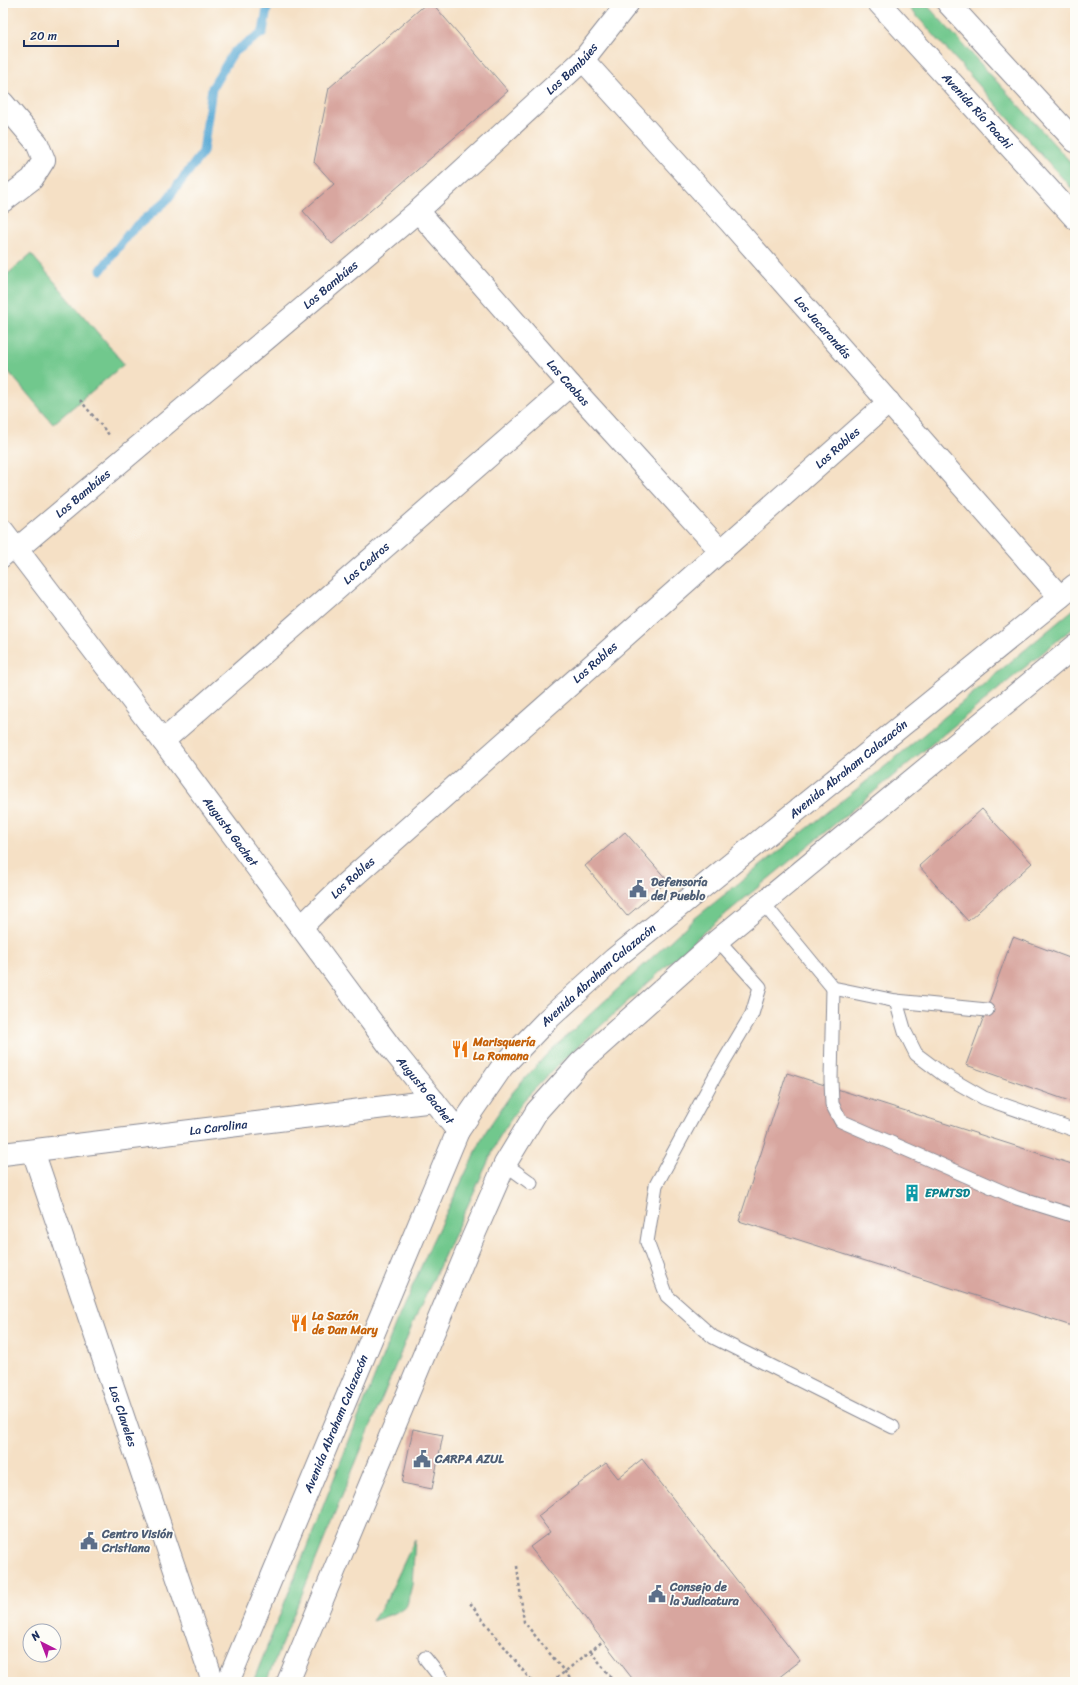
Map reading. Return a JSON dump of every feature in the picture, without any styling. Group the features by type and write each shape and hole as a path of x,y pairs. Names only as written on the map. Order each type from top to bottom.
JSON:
{"street":[{"name":"Los Bambúes","path":"10,555 418,211 583,60 628,3"},
{"name":"Avenida Río Toachi","path":"879,3 1075,218"},
{"path":"948,3 1075,140"},
{"name":"Los Jacarandás","path":"583,60 730,222 889,402 1067,591"},
{"path":"3,103 37,143 44,160 32,179 3,201"},
{"name":"Las Caobas","path":"418,211 570,385 721,551"},
{"name":"Los Cedros","path":"163,741 570,385"},
{"name":"Los Robles","path":"302,926 344,885 889,402"},
{"name":"Augusto Gachet","path":"3,531 10,555 163,741 302,926 391,1048 458,1131"},
{"name":"Avenida Abraham Calazacón","path":"228,1682 458,1131 502,1067 547,1020 614,959 1067,591"},
{"path":"288,1682 470,1243 505,1164 537,1111 580,1063 718,940 1075,646"},
{"name":"La Carolina","path":"3,1154 434,1102"},
{"name":"Los Claveles","path":"33,1151 213,1682"}],"lane":[{"path":"763,903 833,988 896,1001 987,1010"},
{"path":"718,940 760,987 752,1014 714,1076 656,1185 647,1242 667,1296 713,1337 893,1427"},
{"path":"833,988 831,1080 832,1104 841,1121 1016,1198 1075,1216"},
{"path":"896,1001 905,1032 916,1054 944,1075 984,1098 1075,1130"},
{"path":"505,1164 531,1183"},
{"path":"425,1658 444,1682"}],"path":[{"path":"80,400 127,456"},
{"path":"517,1566 524,1622 573,1682"},
{"path":"470,1603 532,1682"},
{"path":"552,1682 603,1641"},
{"path":"591,1651 614,1682"}],"green space":[{"path":"905,3 925,3 1075,167 1075,192"},
{"path":"31,254 124,364 53,424 3,365 3,278"},
{"path":"1075,608 1075,626 705,931 558,1065 523,1101 500,1136 412,1325 266,1682 253,1682 396,1323 432,1242 486,1131 512,1093 548,1053 694,919 893,760"},
{"path":"415,1539 412,1585 407,1605 395,1613 372,1621 387,1599"}],"building":[{"path":"427,3 432,3 508,91 332,244 303,211 334,184 314,162 329,88"},
{"path":"982,809 1032,863 968,921 919,866"},
{"path":"625,832 668,881 627,916 585,866"},
{"path":"1013,937 1075,960 1075,1103 966,1065"},
{"name":"EPMTSD","path":"787,1073 1075,1165 1075,1327 739,1221"},
{"name":"CARPA AZUL","path":"413,1429 443,1435 432,1489 402,1483"},
{"name":"Consejo de la Judicatura","path":"642,1459 800,1661 773,1682 635,1682 530,1547 550,1532 538,1516 606,1463 618,1478"}],"waterway":[{"path":"101,270 129,233 166,201 203,152 212,88 233,53 263,32 268,3"}],"place":[{"name":"Defensoría del Pueblo","path":"638,889"},
{"name":"Marisquería La Romana","path":"460,1049"},
{"name":"EPMTSD","path":"912,1193"},
{"name":"La Sazón de Dan Mary","path":"299,1323"},
{"name":"CARPA AZUL","path":"422,1459"},
{"name":"Centro Visión Cristiana","path":"89,1541"},
{"name":"Consejo de la Judicatura","path":"657,1594"}]}
